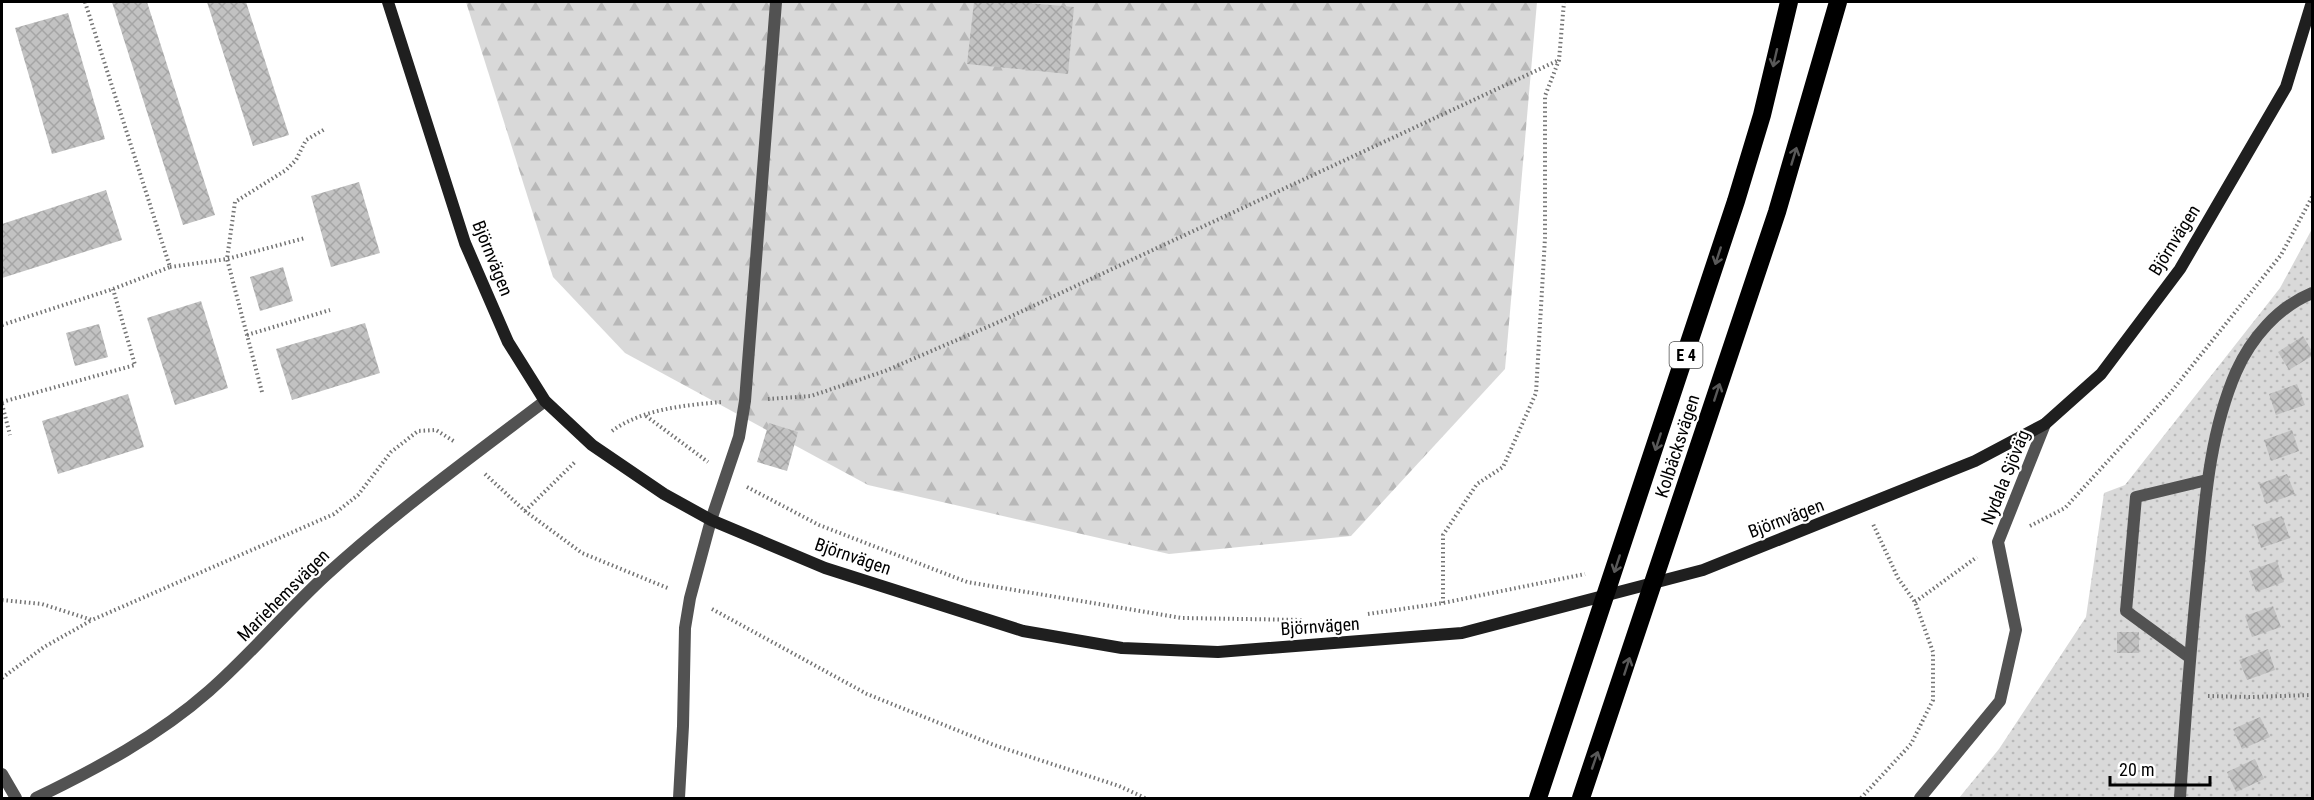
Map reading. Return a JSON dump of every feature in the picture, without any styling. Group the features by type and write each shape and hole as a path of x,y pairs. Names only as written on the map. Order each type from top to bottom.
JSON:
{"highway":[{"name":"Kolbäcksvägen","path":"1538,798 1565,722 1759,126 1789,2"},
{"name":"Kolbäcksvägen","path":"1581,798 1777,212 1838,2"}],"street":[{"name":"Björnvägen","path":"388,2 465,243 508,342 545,400 592,445 664,494 711,520 825,568 1023,631 1122,648 1218,652 1462,633 1703,570 1975,461 2045,424 2100,374 2180,269 2286,87 2313,2"},
{"path":"679,798 685,628 690,598 711,520 739,437 745,400 776,2"},
{"path":"2180,798 2190,657 2207,480 2223,411 2236,372 2261,330 2300,298 2313,293"},
{"name":"Mariehemsvägen","path":"36,798 115,757 184,712 239,663 324,577 545,400"},
{"name":"Nydala Sjöväg","path":"1920,798 2000,701 2016,630 1998,542 2045,424"},
{"path":"2190,657 2126,611 2136,497 2207,480"},
{"path":"2,774 16,798"}],"path":[{"path":"85,2 170,267"},
{"path":"1366,615 1443,603 1443,535 1477,484 1503,467 1536,393 1545,238 1545,96 1559,60 1564,2"},
{"path":"525,511 592,445 623,423 684,406 811,396 885,371 1001,321 1559,60"},
{"path":"262,392 227,259 235,202 286,170 296,160 306,140 325,129"},
{"path":"1861,798 1911,744 1933,700 1933,652 1915,602 1998,542 2065,508 2073,500 2170,392 2281,255 2313,197"},
{"path":"2,325 112,289 170,267 227,259 304,238"},
{"path":"10,435 2,403 135,365 112,289"},
{"path":"247,335 330,310"},
{"path":"646,416 726,476 819,525 967,582 1182,618 1310,620"},
{"path":"3,675 44,647 92,620 334,514 358,495 391,452 418,431 436,429 471,457"},
{"path":"482,471 525,511 582,553 690,598 867,694 994,745 1119,786 1145,798"},
{"path":"2,600 42,604 92,620"},
{"path":"2187,696 2251,698 2313,695"}],"green space":[{"path":"466,2 1537,2 1505,369 1351,536 1169,554 868,485 625,353 553,277"},
{"path":"2312,229 2312,798 1959,798 1999,749 2086,617 2104,493 2125,485 2280,288"}],"building":[{"path":"112,2 147,2 215,215 183,225"},
{"path":"207,2 246,2 289,135 253,146"},
{"path":"974,2 1016,2 1074,7 1068,74 967,64"},
{"path":"68,13 105,139 52,154 15,28"},
{"path":"359,182 380,253 331,267 311,196"},
{"path":"106,190 122,240 2,278 2,224"},
{"path":"283,267 293,301 260,311 250,277"},
{"path":"201,301 228,388 175,405 147,318"},
{"path":"365,323 380,373 292,400 276,349"},
{"path":"99,324 108,357 75,366 66,333"},
{"path":"2303,336 2312,351 2312,356 2289,370 2278,352"},
{"path":"2297,384 2305,405 2276,415 2269,394"},
{"path":"128,394 144,447 58,474 42,421"},
{"path":"769,423 798,432 787,471 757,462"},
{"path":"2292,430 2299,451 2271,461 2264,440"},
{"path":"2287,474 2295,494 2266,504 2259,484"},
{"path":"2282,516 2290,538 2261,548 2254,526"},
{"path":"2277,561 2284,582 2256,592 2249,571"},
{"path":"2273,606 2281,627 2252,637 2245,616"},
{"path":"2117,632 2139,632 2139,653 2117,653"},
{"path":"2268,649 2275,670 2247,680 2239,660"},
{"path":"2260,717 2270,737 2242,749 2233,729"},
{"path":"2255,759 2264,779 2236,792 2227,772"}]}
